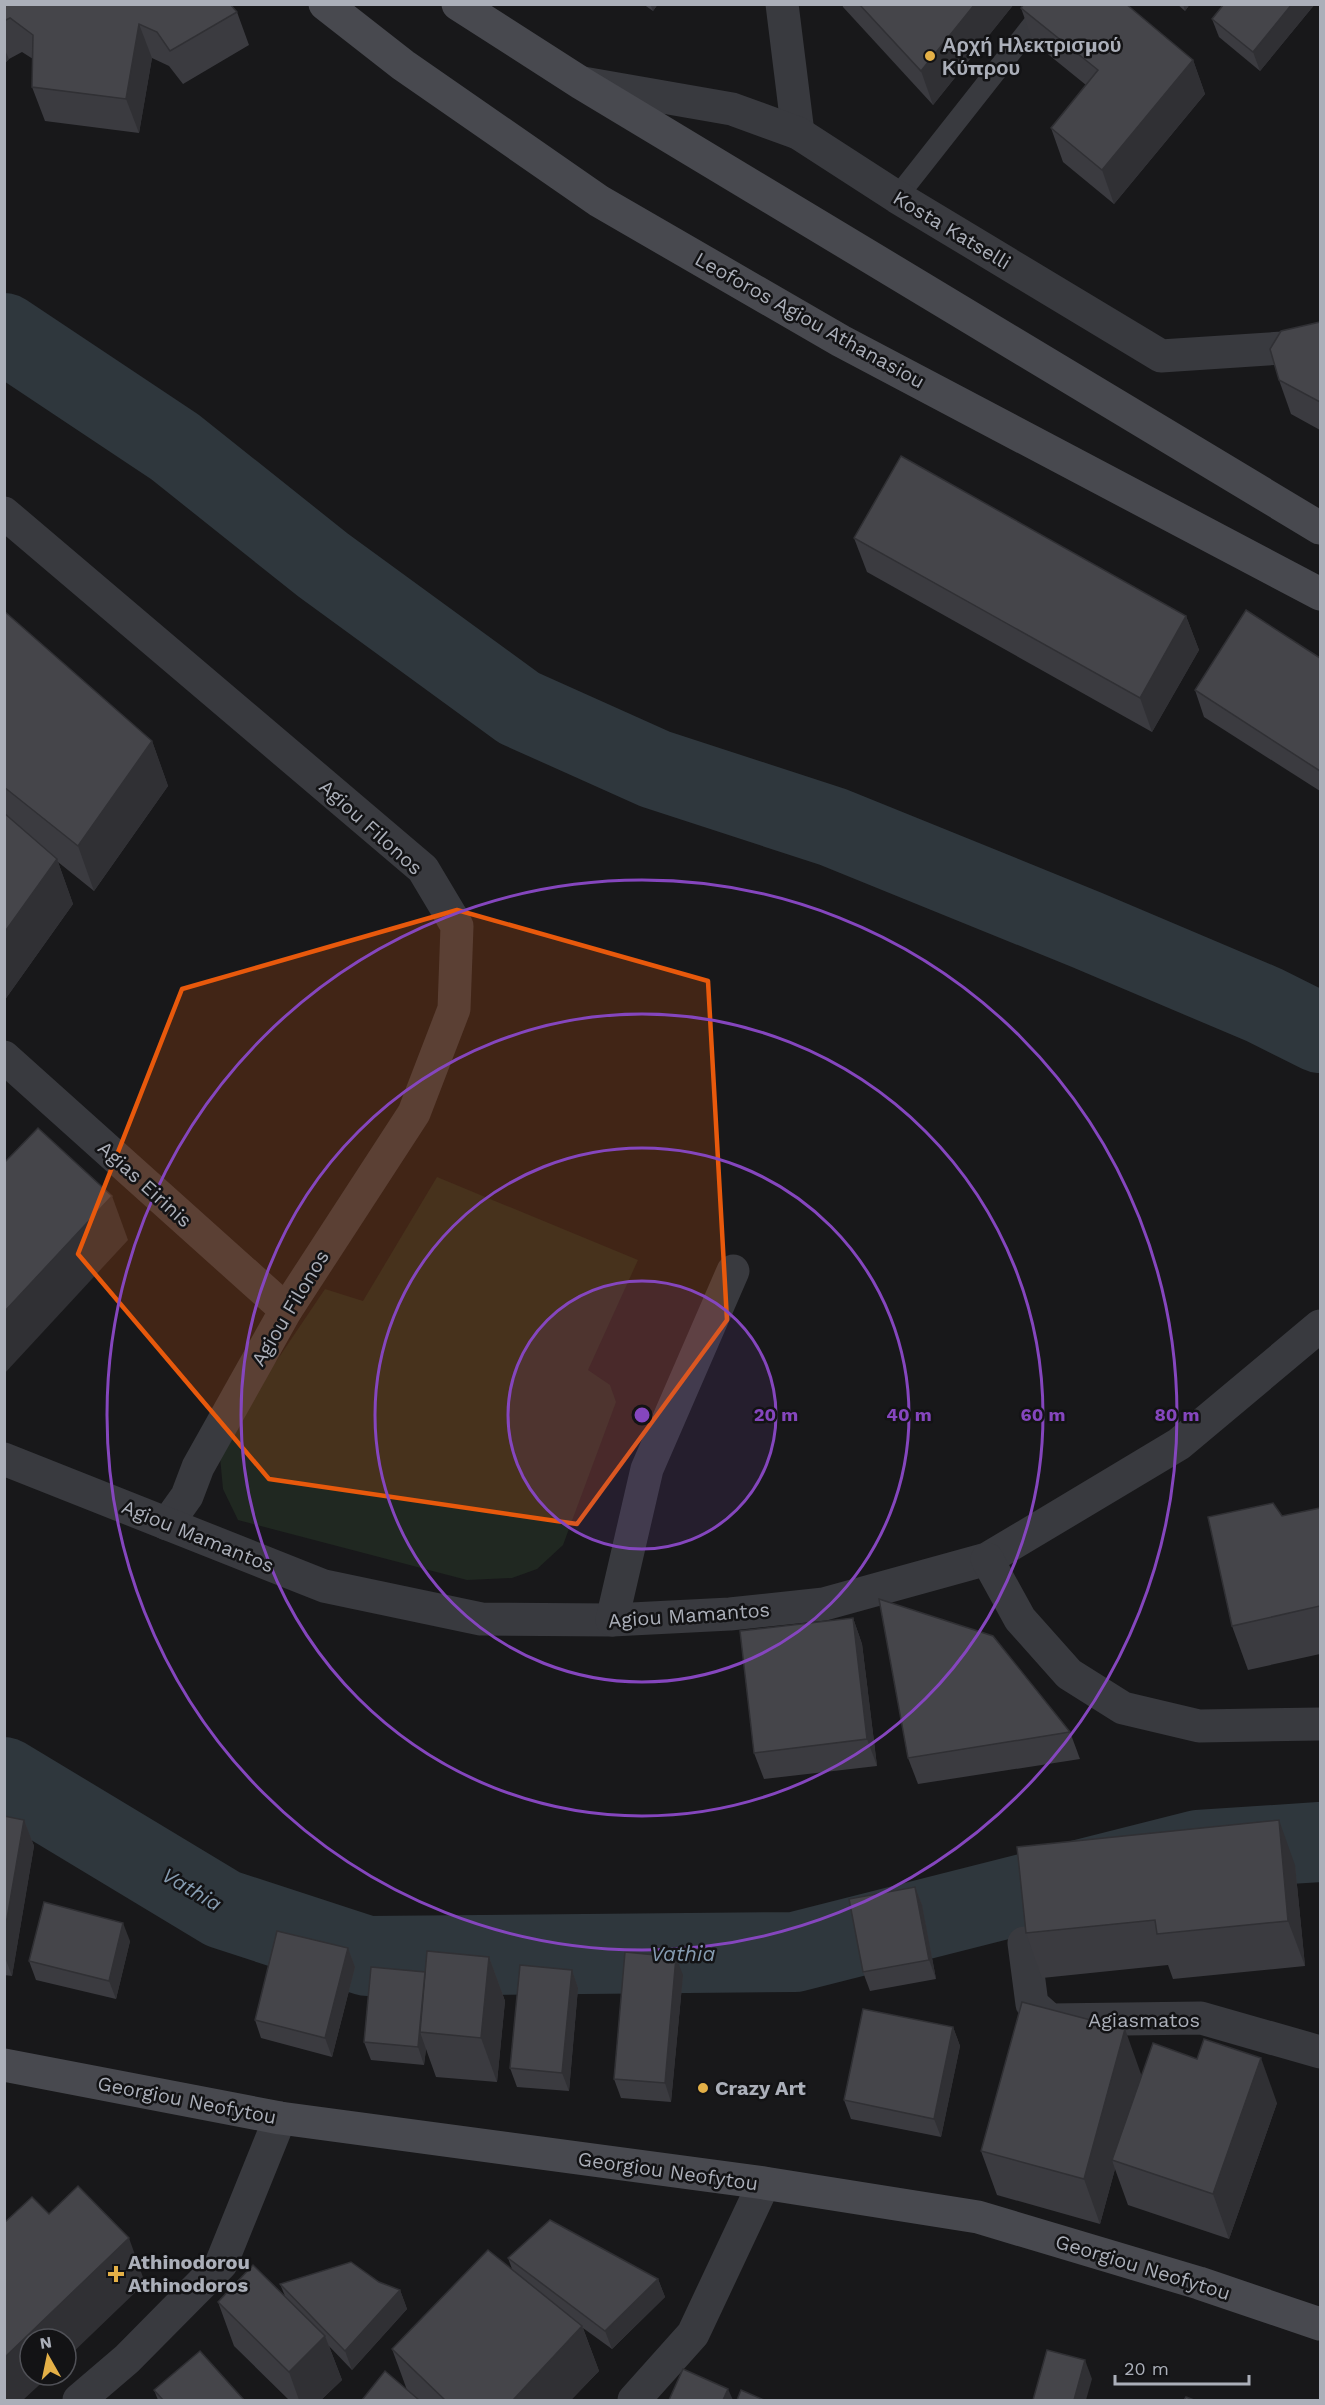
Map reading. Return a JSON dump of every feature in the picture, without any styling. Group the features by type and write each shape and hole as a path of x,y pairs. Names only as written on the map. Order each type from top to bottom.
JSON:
{"main road":[{"name":"Leoforos Agiou Athanasiou","path":"325,4 403,65 599,201 841,340 1320,594"},
{"path":"458,4 581,83 1320,528"},
{"name":"Georgiou Neofytou","path":"4,2065 280,2118 764,2183 978,2217 1199,2283 1320,2324"}],"street":[{"path":"782,4 798,133"},
{"name":"Kosta Katselli","path":"581,83 732,109 798,133 897,197 1161,356 1282,348 1320,340"},
{"name":"Agiou Filonos","path":"4,513 423,869 457,926 454,1009 414,1113 285,1310 198,1467 187,1496 167,1524"},
{"name":"Agias Eirinis","path":"4,1057 285,1310"},
{"path":"612,1620 647,1469 733,1271"},
{"name":"Agiou Mamantos","path":"4,1459 324,1586 482,1619 612,1620 730,1614 824,1604 987,1559 1179,1444 1320,1326"},
{"path":"987,1559 1020,1619 1069,1674 1123,1708 1199,1726 1320,1724"},
{"name":"Agiasmatos","path":"1024,1942 1032,2004 1050,2020 1201,2018 1320,2052"},
{"path":"79,2400 127,2359 221,2264 280,2118"},
{"path":"634,2400 693,2334 764,2183"}],"lane":[{"path":"897,197 1049,4"}],"highlighted area":[{"path":"457,910 708,981 727,1320 577,1524 269,1479 78,1254 182,989"}],"shaded area":[{"path":"437,1177 638,1260 588,1370 610,1385 616,1402 563,1545 537,1569 512,1578 467,1580 238,1520 223,1489 219,1446 325,1289 363,1301"}],"building":[{"path":"4,4 230,4 237,12 170,51 157,32 139,24 126,99 32,87 33,35 10,18 4,21"},
{"path":"859,4 975,4 921,71"},
{"path":"1024,4 1126,4 1193,60 1102,170 1051,128 1098,70 1021,8"},
{"path":"1224,4 1292,4 1253,52 1212,19"},
{"path":"1320,322 1320,402 1279,380 1270,349 1281,331"},
{"path":"901,456 1186,616 1140,698 854,538"},
{"path":"1246,610 1320,658 1320,771 1195,690"},
{"path":"4,611 152,741 78,846 4,787"},
{"path":"4,813 57,859 4,933"},
{"path":"38,1128 112,1196 4,1312 4,1163"},
{"path":"1273,1503 1282,1516 1320,1508 1320,1606 1232,1626 1208,1517"},
{"path":"879,1599 993,1636 1070,1732 908,1758"},
{"path":"853,1618 867,1739 754,1753 740,1631"},
{"path":"4,1816 24,1820 4,1936"},
{"path":"1279,1820 1288,1921 1157,1934 1155,1920 1026,1933 1017,1847"},
{"path":"915,1887 929,1960 863,1972 849,1899"},
{"path":"44,1902 123,1923 109,1981 29,1961"},
{"path":"277,1931 348,1948 325,2038 255,2020"},
{"path":"427,1951 489,1957 481,2038 420,2032"},
{"path":"625,1952 676,1957 665,2083 614,2079"},
{"path":"520,1965 572,1970 562,2073 510,2068"},
{"path":"371,1967 425,1972 418,2047 364,2042"},
{"path":"1022,2002 1125,2029 1084,2179 981,2151"},
{"path":"863,2009 953,2027 934,2119 844,2100"},
{"path":"1204,2039 1261,2058 1213,2194 1112,2160 1153,2043 1197,2059"},
{"path":"78,2186 129,2238 36,2327 18,2327 18,2345 4,2358 4,2223 32,2197 49,2214"},
{"path":"550,2220 658,2279 605,2331 508,2258"},
{"path":"488,2250 582,2326 513,2400 445,2400 392,2349"},
{"path":"351,2262 379,2282 400,2290 345,2351 280,2284"},
{"path":"253,2265 325,2336 289,2372 218,2302"},
{"path":"1047,2350 1085,2360 1074,2400 1033,2400"},
{"path":"200,2351 244,2400 163,2400 154,2390"},
{"path":"683,2369 728,2389 723,2400 669,2400"},
{"path":"385,2371 419,2400 362,2400"},
{"path":"741,2390 764,2400 737,2400"}],"waterway":[{"path":"4,333 175,447 323,565 519,708 655,769 833,827 1087,930 1264,1005 1320,1033"},
{"name":"Vathia","path":"4,1777 223,1909 367,1956 795,1952 1198,1850 1320,1842"}],"place":[{"name":"Αρχή Ηλεκτρισμού Κύπρου","path":"930,56"},
{"name":"Crazy Art","path":"703,2088"},
{"name":"Athinodorou Athinodoros","path":"116,2274"}]}
